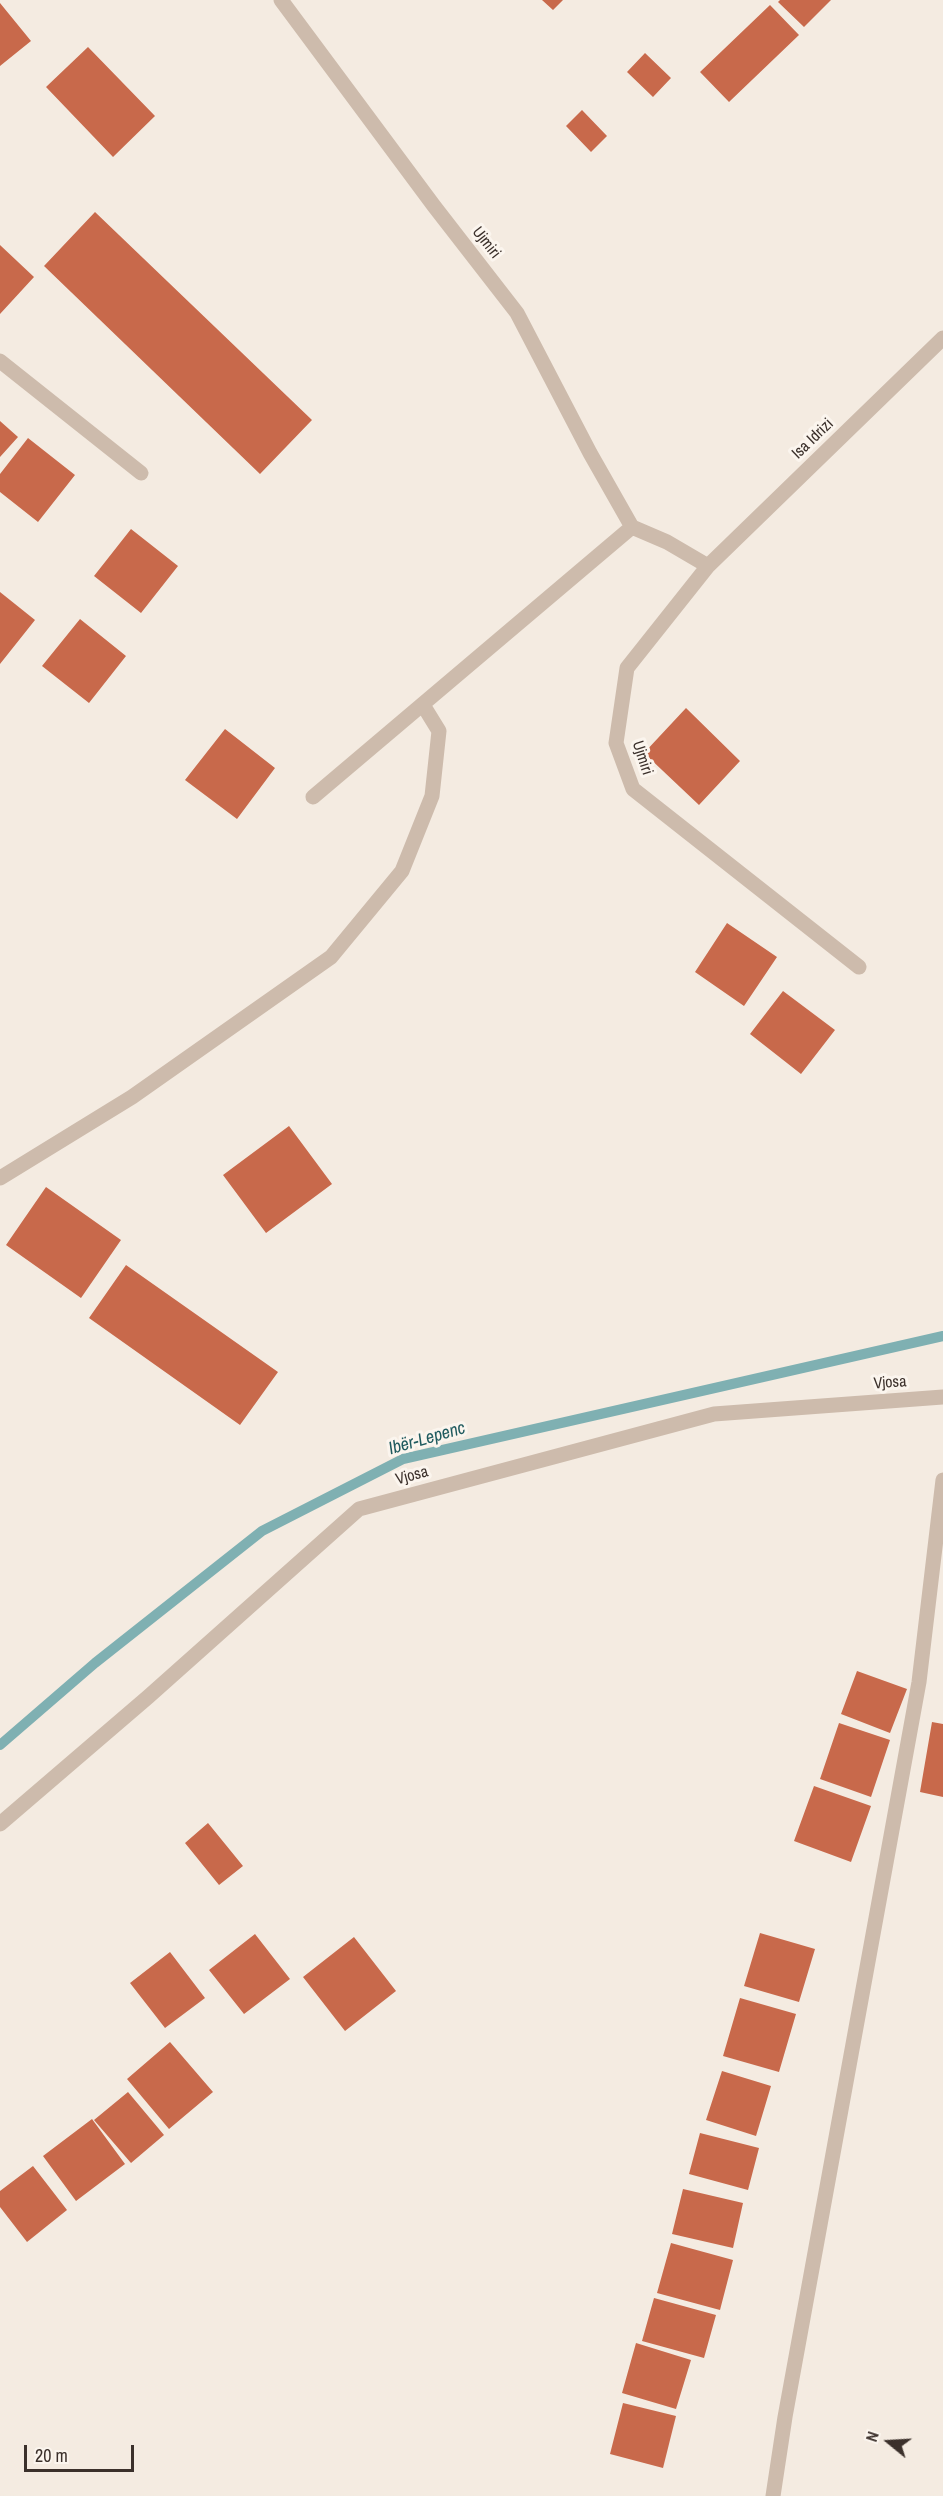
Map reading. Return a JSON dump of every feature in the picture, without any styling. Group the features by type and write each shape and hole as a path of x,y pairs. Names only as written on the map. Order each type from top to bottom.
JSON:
{"street":[{"name":"Ujmiri","path":"281,0 517,313 590,453 632,527"},
{"name":"Isa Idrizi","path":"708,566 943,338"},
{"path":"0,361 141,473"},
{"path":"313,797 632,527 668,542 708,566"},
{"name":"Ujmiri","path":"708,566 627,668 616,743 633,789 859,967"},
{"path":"0,1178 132,1097 331,957 402,871 432,796 439,731 423,705"},
{"name":"Vjosa","path":"0,1824 148,1697 359,1509 714,1414 943,1397"},
{"path":"773,2496 784,2417 919,1682 943,1480"}],"building":[{"path":"542,0 563,0 553,10"},
{"path":"780,0 831,0 804,27 778,2"},
{"path":"0,3 31,41 0,66"},
{"path":"770,5 799,35 729,102 700,72"},
{"path":"88,47 155,116 113,157 46,87"},
{"path":"645,53 671,78 653,97 627,72"},
{"path":"582,110 607,136 591,152 566,126"},
{"path":"95,212 312,420 260,474 44,266"},
{"path":"0,245 34,277 0,314"},
{"path":"0,421 18,437 0,457"},
{"path":"28,438 75,475 38,522 0,492 0,474"},
{"path":"131,529 178,566 141,613 94,576"},
{"path":"0,592 35,620 0,664"},
{"path":"80,619 126,656 89,703 42,666"},
{"path":"686,708 740,761 699,805 644,753"},
{"path":"225,729 275,768 237,819 185,780"},
{"path":"727,923 777,957 744,1006 695,972"},
{"path":"783,991 835,1030 801,1074 750,1034"},
{"path":"289,1126 332,1184 266,1233 223,1175"},
{"path":"46,1187 121,1240 81,1298 6,1245"},
{"path":"126,1265 278,1372 240,1425 89,1318"},
{"path":"857,1671 907,1689 890,1733 841,1714"},
{"path":"932,1722 943,1724 943,1797 920,1792"},
{"path":"839,1723 890,1740 871,1797 820,1779"},
{"path":"814,1786 871,1806 851,1862 794,1841"},
{"path":"208,1823 243,1866 219,1885 185,1843"},
{"path":"760,1933 815,1949 799,2002 744,1986"},
{"path":"255,1934 290,1979 244,2014 209,1970"},
{"path":"354,1937 396,1991 345,2031 303,1977"},
{"path":"170,1952 205,1998 165,2028 130,1983"},
{"path":"740,1998 796,2014 779,2072 723,2056"},
{"path":"170,2042 213,2092 169,2129 127,2079"},
{"path":"722,2071 771,2086 756,2136 706,2120"},
{"path":"128,2092 164,2135 131,2163 94,2120"},
{"path":"92,2119 125,2164 76,2201 43,2156"},
{"path":"700,2133 759,2148 748,2190 689,2174"},
{"path":"33,2166 67,2210 27,2242 0,2207 0,2191"},
{"path":"683,2189 743,2203 733,2248 672,2234"},
{"path":"671,2243 733,2260 720,2310 657,2293"},
{"path":"654,2298 716,2315 704,2358 642,2341"},
{"path":"636,2343 691,2360 676,2409 622,2393"},
{"path":"623,2403 676,2416 663,2468 610,2454"}],"waterway":[{"name":"Ibër-Lepenc","path":"0,1745 95,1663 262,1531 403,1459 943,1336"}]}
